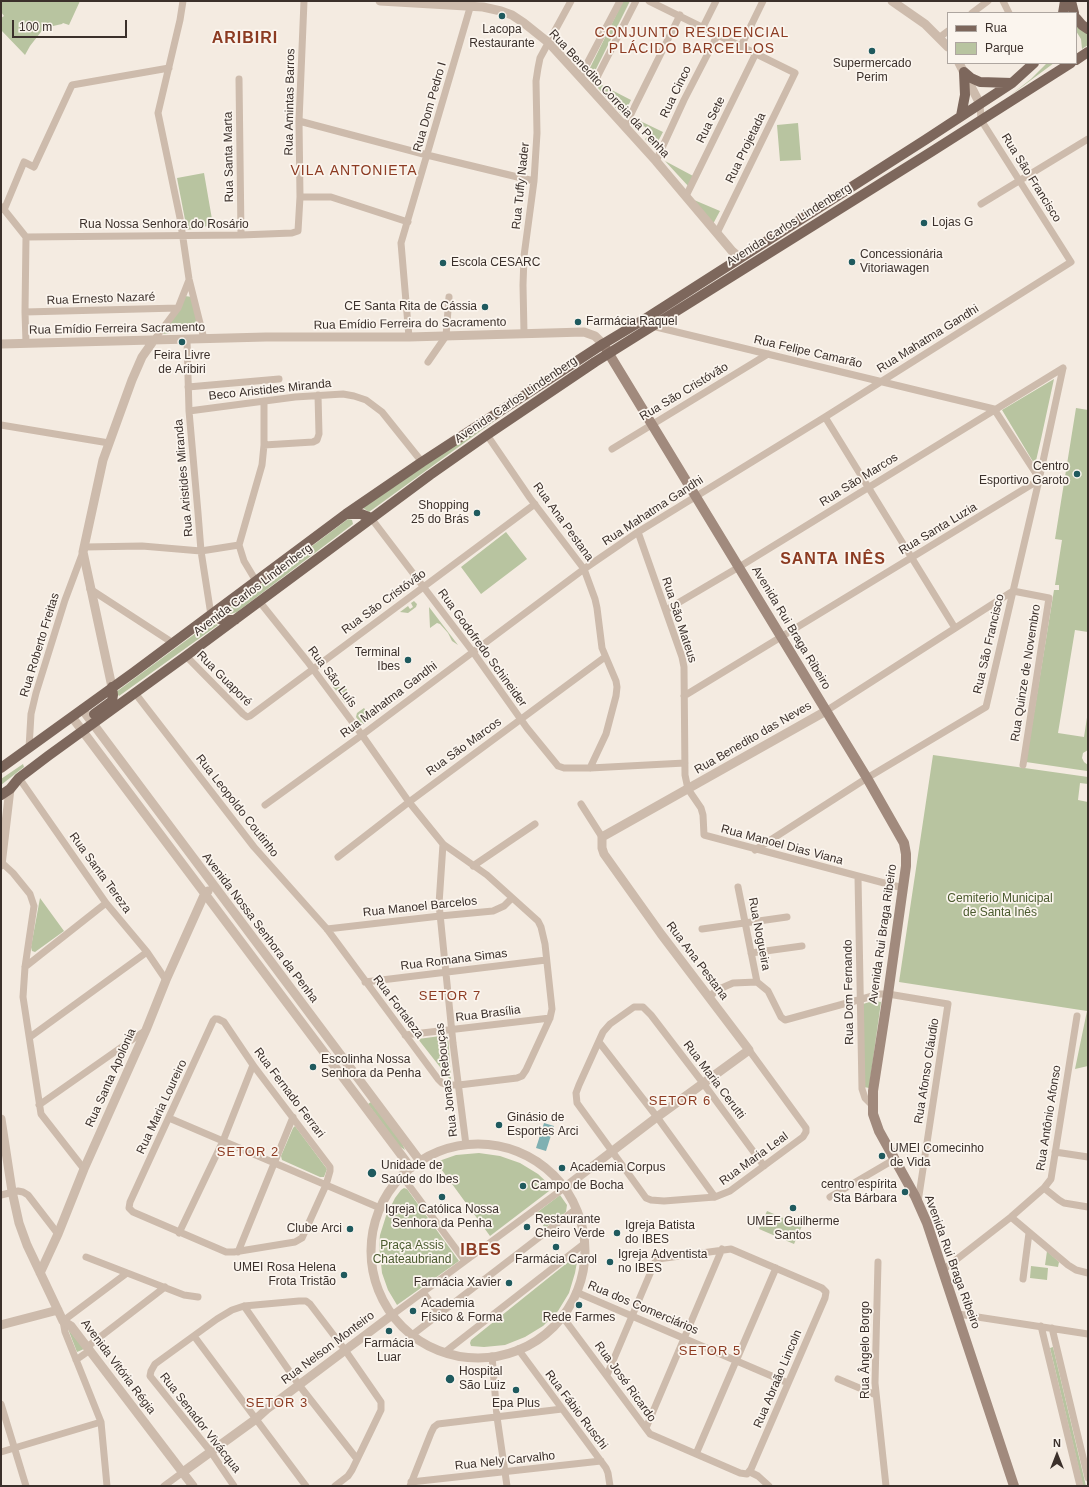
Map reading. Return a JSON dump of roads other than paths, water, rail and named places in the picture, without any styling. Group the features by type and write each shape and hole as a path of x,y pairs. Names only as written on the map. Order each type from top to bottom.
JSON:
{"main road":[{"path":"1063,12 1065,1"},
{"path":"1071,1 1074,12"},
{"path":"1077,19 1088,29"},
{"path":"1077,59 1088,52"},
{"name":"Avenida Carlos Lindenberg","path":"1,795 10,789 18,778 83,730 235,620 371,518 606,349 740,258 1012,83 1033,64"},
{"path":"1041,82 1060,64"},
{"name":"Avenida Carlos Lindenberg","path":"1,768 82,710 346,514 422,462 606,349 652,326 699,295 749,266 1069,64"},
{"path":"962,68 971,78 980,82 1012,83"},
{"path":"961,116 965,95 962,68"},
{"path":"980,104 997,109"},
{"path":"740,258 749,266"},
{"name":"Avenida Rui Braga Ribeiro","path":"606,349 867,778 904,843 906,866 872,1105 877,1127 918,1202 927,1223 1014,1486"},
{"path":"346,514 361,514 371,518"},
{"path":"211,615 222,620 235,620"},
{"path":"92,724 94,714 112,701 112,687"}],"street":[{"path":"183,1 169,68 159,103 158,113 183,236 189,280 204,339"},
{"name":"Rua Amintas Barros","path":"299,228 299,121 304,1"},
{"name":"Rua Benedito Correia da Penha","path":"380,1 471,4 512,15 549,43 625,126 740,258"},
{"name":"Rua Tuffy Nader","path":"524,333 524,256 534,181 537,133 536,81 540,58 571,1"},
{"path":"580,77 620,1"},
{"path":"591,89 636,1"},
{"path":"649,1 666,4 680,15 756,53"},
{"path":"704,27 716,1"},
{"path":"741,46 763,1"},
{"path":"892,1 925,24 940,37 947,46"},
{"path":"973,12 988,1"},
{"path":"1003,1 1008,12"},
{"name":"Rua Dom Pedro I","path":"409,337 401,243 471,4"},
{"path":"625,126 680,15"},
{"path":"940,37 947,32"},
{"name":"Rua Cinco","path":"656,161 684,100 718,34"},
{"name":"Rua Projetada","path":"717,233 795,73 756,53"},
{"name":"Rua Sete","path":"686,196 756,53"},
{"path":"26,344 26,237 3,208 24,162 34,167 72,85 169,68"},
{"path":"962,68 980,104"},
{"name":"Rua Santa Marta","path":"239,79 241,235"},
{"name":"Rua São Francisco","path":"980,104 981,120 1071,262"},
{"path":"299,121 427,156 534,181"},
{"path":"981,204 1088,139"},
{"path":"300,197 331,197 408,222"},
{"name":"Rua Nossa Senhora do Rosário","path":"26,237 241,235 292,233 298,231 299,228"},
{"name":"Rua Mahatma Gandhi","path":"265,805 362,735 584,569 638,532 825,417 1071,262"},
{"path":"112,687 90,589 84,549 103,460 134,375 142,357 178,308 189,280"},
{"path":"182,296 189,293 194,297"},
{"path":"428,362 446,336 449,297"},
{"name":"Rua Ernesto Nazaré","path":"25,312 178,308"},
{"name":"Rua Felipe Camarão","path":"652,326 994,409"},
{"name":"Rua Emídio Ferreira do Sacramento","path":"234,338 409,337 524,333 587,333 597,337 606,349"},
{"name":"Rua Emídio Ferreira Sacramento","path":"1,344 234,338"},
{"name":"Rua Aristides Miranda","path":"187,340 189,411 201,551 211,615"},
{"name":"Rua São Cristóvão","path":"612,449 768,354"},
{"name":"Rua São Francisco","path":"755,850 867,778 986,707 1039,479 1062,368"},
{"name":"Rua São Marcos","path":"666,610 739,567 1062,368"},
{"path":"188,387 279,379"},
{"name":"Beco Aristides Miranda","path":"189,411 318,395 343,394 354,396 375,405 422,462"},
{"path":"264,445 313,442 317,440 319,434 318,395"},
{"path":"256,581 244,561 239,545 262,465 264,445 264,401"},
{"path":"994,409 1039,479"},
{"path":"825,417 955,628"},
{"path":"1,425 109,443"},
{"name":"Rua Ana Pestana","path":"487,435 535,504 584,569 588,578 597,608 600,640 605,657 616,681 616,696 606,734 590,768"},
{"name":"Rua Santa Luzia","path":"684,696 1039,479"},
{"name":"Rua São Cristóvão","path":"247,717 535,504"},
{"name":"Rua Godofredo Schineider","path":"371,518 424,586 520,719 554,762 564,768 590,768"},
{"name":"Rua São Mateus","path":"638,532 683,662 685,776 688,789"},
{"path":"84,549 142,546 201,551 239,545"},
{"name":"Rua Roberto Freitas","path":"29,748 31,714 36,693 65,600 84,549"},
{"path":"90,589 173,643"},
{"name":"Rua Benedito das Neves","path":"602,837 826,711 1013,591"},
{"name":"Rua Quinze de Novembro","path":"1013,591 1049,598 1023,765"},
{"name":"Rua São Luís","path":"259,601 313,668 409,802 443,844 487,875 538,921 545,944 551,1002 550,1018"},
{"name":"Rua Guaporé","path":"186,656 247,717"},
{"name":"Rua São Marcos","path":"338,858 409,802 605,657"},
{"name":"Rua Leopoldo Coutinho","path":"135,693 254,848 326,929"},
{"name":"Avenida Nossa Senhora da Penha","path":"82,710 420,1161"},
{"name":"Avenida Nossa Senhora da Penha","path":"72,717 411,1168"},
{"path":"106,762 115,754"},
{"path":"590,768 685,764"},
{"name":"Rua Santa Tereza","path":"18,778 106,903 147,952 166,980"},
{"path":"131,795 140,788"},
{"path":"10,789 1,864 13,872 30,894 34,906 25,967 23,996 30,1037 38,1105 46,1123 84,1169"},
{"name":"Rua Manoel Dias Viana","path":"688,789 701,808 703,815 704,835 755,850 903,888"},
{"name":"Rua Ana Pestana","path":"580,804 602,837 602,848 604,854 661,934 806,1128"},
{"path":"473,866 535,824"},
{"name":"Rua Jonas Rebouças","path":"443,844 439,904 466,1145"},
{"name":"Rua Dom Fernando","path":"858,877 862,1090 872,1105"},
{"path":"205,893 214,886"},
{"name":"Rua Nogueira","path":"738,887 757,982 768,991 781,1017 787,1020 860,999"},
{"name":"Rua Santa Apolonia","path":"40,1273 205,893"},
{"name":"Rua Manoel Barcelos","path":"326,929 493,911 504,906 512,898"},
{"path":"25,967 106,903"},
{"path":"702,929 787,918"},
{"name":"Rua Fortaleza","path":"326,929 442,1083 447,1085 459,1085 517,1078 522,1076 550,1018"},
{"path":"243,944 252,937"},
{"path":"751,953 802,946"},
{"path":"30,1037 147,952"},
{"name":"Rua Romana Simas","path":"365,982 546,960"},
{"path":"709,997 718,990 734,983 757,982"},
{"path":"279,992 288,985"},
{"path":"860,999 878,994 888,994"},
{"name":"Rua Afonso Cláudio","path":"888,994 948,1004 918,1202"},
{"name":"Rua Maria Leal","path":"645,1008 640,1006 634,1007 610,1024 603,1032 576,1093 577,1103 646,1198 664,1201 715,1197 730,1191 803,1137 805,1135 806,1128"},
{"name":"Rua Maria Cerutti","path":"645,1008 703,1083 764,1166"},
{"name":"Rua Antônio Afonso","path":"943,1270 1011,1217 1048,1184 1052,1173 1077,1016"},
{"name":"Rua Brasília","path":"405,1035 550,1018"},
{"name":"Rua Fernado Ferrari","path":"129,1208 133,1212 221,1251 238,1252 289,1244 302,1238 326,1185 330,1167 253,1065 224,1022 218,1019"},
{"name":"Rua Maria Loureiro","path":"129,1208 130,1202 213,1021 218,1019"},
{"path":"38,1105 146,1030"},
{"path":"599,1042 657,1117 715,1197"},
{"path":"392,1315 749,1050"},
{"path":"180,1233 223,1142 253,1065"},
{"path":"363,1104 372,1097"},
{"path":"238,1252 293,1117"},
{"path":"169,1118 380,1208"},
{"name":"Avenida Vitória Régia","path":"1,1120 12,1191 19,1223 27,1245 63,1321 71,1326 89,1348 193,1486"},
{"path":"466,1145 493,1145 520,1152 547,1169 564,1188 576,1209 581,1223 585,1243 584,1266 576,1292 562,1316 539,1338 518,1349 492,1356 468,1357 445,1352 426,1344 412,1335 392,1315 380,1293 372,1267 372,1235 380,1208 386,1195 402,1176 420,1161 445,1149 466,1145"},
{"path":"1055,1152 1088,1157"},
{"path":"830,1197 895,1159"},
{"path":"402,1176 465,1261"},
{"path":"1044,1188 1064,1203 1088,1206"},
{"path":"1,1195 12,1191 23,1192 28,1195 58,1234"},
{"path":"412,1335 576,1209"},
{"path":"1011,1217 1072,1268 1088,1273"},
{"path":"1023,1279 1029,1232"},
{"path":"445,1352 585,1243"},
{"path":"646,1428 722,1250"},
{"path":"608,1375 655,1262 658,1259 722,1250 735,1250 776,1268 696,1454"},
{"path":"86,1256 188,1296 198,1297"},
{"name":"Rua Ângelo Borgo","path":"878,1262 875,1334 876,1395 886,1486"},
{"name":"Rua Abraão Lincoln","path":"748,1473 788,1384 825,1298 826,1292 822,1288 776,1268"},
{"path":"107,1486 101,1422 64,1329 63,1321 127,1273"},
{"path":"76,1360 165,1287"},
{"path":"423,1292 439,1314"},
{"name":"Rua dos Comerciários","path":"576,1292 788,1384"},
{"path":"306,1486 194,1336 224,1314 232,1310 244,1306 306,1301 310,1304 345,1350 379,1398 382,1406 381,1410 357,1459 348,1476 335,1486"},
{"path":"244,1306 299,1385 357,1459"},
{"path":"1,1325 58,1310"},
{"path":"958,1314 1088,1334"},
{"name":"Rua Nelson Monteiro","path":"164,1486 256,1419 267,1409 392,1315"},
{"name":"Rua José Ricardo","path":"562,1316 653,1436 740,1474 748,1473 758,1476 769,1486"},
{"path":"1041,1326 1080,1486"},
{"path":"1052,1328 1088,1478"},
{"name":"Rua Senador Vivácqua","path":"194,1336 156,1364 152,1368 150,1376 210,1452 234,1486"},
{"name":"Rua Fábio Ruschi","path":"518,1349 601,1461 607,1470 610,1486"},
{"path":"492,1356 497,1417 507,1486"},
{"path":"838,1379 876,1395"},
{"path":"1,1404 26,1486"},
{"path":"411,1484 434,1427 441,1423 562,1409"},
{"path":"1,1452 101,1422"},
{"name":"Rua Nely Carvalho","path":"411,1484 601,1461"}],"water":[{"path":"544,1123 554,1126 546,1151 536,1148"}],"place":[{"name":"Lacopa Restaurante","path":"502,16"},
{"name":"Supermercado Perim","path":"872,51"},
{"name":"Lojas G","path":"924,223"},
{"name":"Concessionária Vitoriawagen","path":"852,262"},
{"name":"Escola CESARC","path":"443,263"},
{"name":"CE Santa Rita de Cássia","path":"485,307"},
{"name":"Farmácia Raquel","path":"578,322"},
{"name":"Feira Livre de Aribiri","path":"182,342"},
{"name":"Centro Esportivo Garoto","path":"1077,474"},
{"name":"Shopping 25 do Brás","path":"477,513"},
{"name":"Terminal Ibes","path":"408,660"},
{"name":"Escolinha Nossa Senhora da Penha","path":"313,1067"},
{"name":"Ginásio de Esportes Arci","path":"499,1125"},
{"name":"UMEI Comecinho de Vida","path":"882,1156"},
{"name":"Academia Corpus","path":"562,1168"},
{"name":"Unidade de Saúde do Ibes","path":"372,1173"},
{"name":"Campo de Bocha","path":"523,1186"},
{"name":"centro espírita Sta Bárbara","path":"905,1192"},
{"name":"Igreja Católica Nossa Senhora da Penha","path":"442,1197"},
{"name":"UMEF Guilherme Santos","path":"793,1208"},
{"name":"Restaurante Cheiro Verde","path":"527,1227"},
{"name":"Clube Arci","path":"350,1229"},
{"name":"Igreja Batista do IBES","path":"617,1233"},
{"name":"Farmácia Carol","path":"556,1247"},
{"name":"Igreja Adventista no IBES","path":"610,1262"},
{"name":"UMEI Rosa Helena Frota Tristão","path":"344,1275"},
{"name":"Farmácia Xavier","path":"509,1283"},
{"name":"Rede Farmes","path":"579,1305"},
{"name":"Academia Físico & Forma","path":"413,1311"},
{"name":"Farmácia Luar","path":"389,1331"},
{"name":"Hospital São Luiz","path":"450,1379"},
{"name":"Epa Plus","path":"516,1390"}],"district":[{"name":"ARIBIRI","path":"245,39"},
{"name":"CONJUNTO RESIDENCIAL PLÁCIDO BARCELLOS","path":"692,42"},
{"name":"VILA ANTONIETA","path":"354,171"},
{"name":"SANTA INÊS","path":"833,560"},
{"name":"SETOR 7","path":"450,996"},
{"name":"SETOR 6","path":"680,1101"},
{"name":"SETOR 2","path":"248,1152"},
{"name":"IBES","path":"481,1251"},
{"name":"SETOR 5","path":"710,1351"},
{"name":"SETOR 3","path":"277,1403"}],"park label":[{"name":"Cemiterio Municipal de Santa Inês","path":"1000,906"},
{"name":"Praça Assis Chateaubriand","path":"412,1253"}]}
